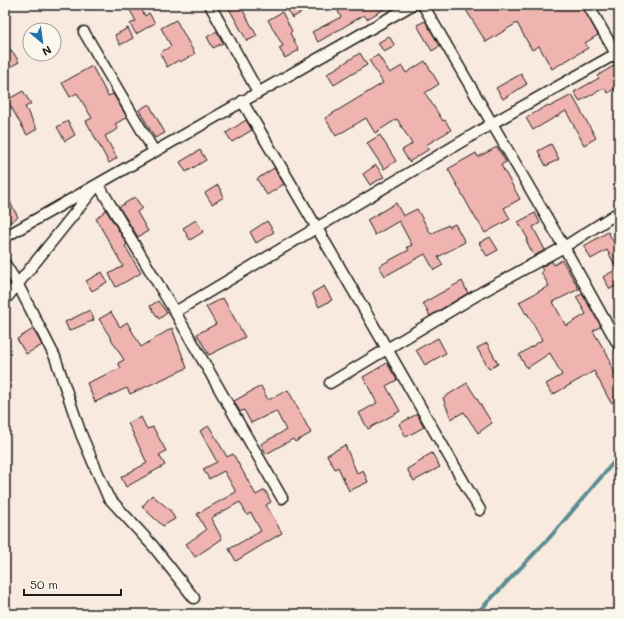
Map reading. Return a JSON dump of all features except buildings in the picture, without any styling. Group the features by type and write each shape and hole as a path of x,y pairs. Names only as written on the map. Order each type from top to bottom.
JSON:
{"street":[{"path":"210,5 258,92"},
{"path":"5,236 412,5"},
{"path":"423,5 564,246 619,346"},
{"path":"175,312 493,123 618,55 588,5"},
{"path":"84,32 154,151"},
{"path":"242,101 317,227 480,510"},
{"path":"5,300 17,283 98,184"},
{"path":"98,184 175,312 282,498"},
{"path":"330,383 482,292 564,246 619,212"},
{"path":"5,264 17,283 55,357 82,434 108,497 153,546 194,598"}],"waterway":[{"path":"474,614 483,607 551,536 619,456"}]}
